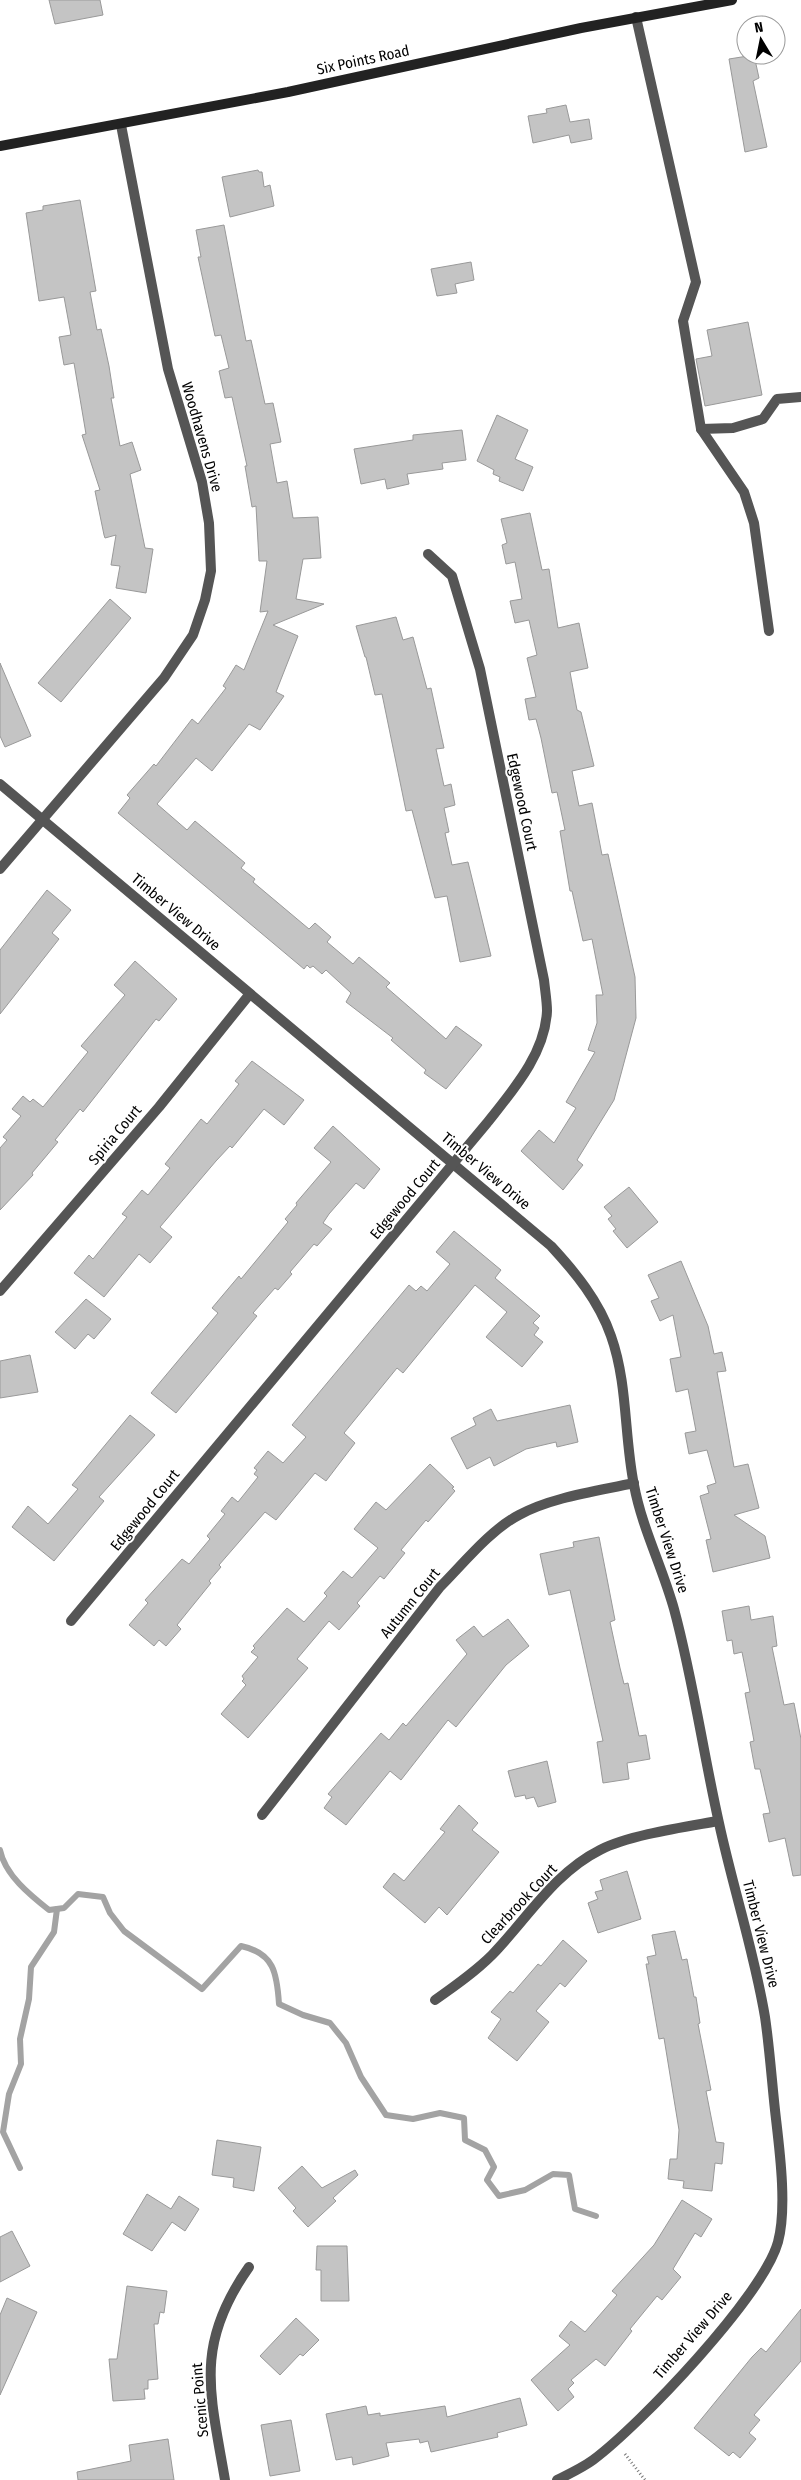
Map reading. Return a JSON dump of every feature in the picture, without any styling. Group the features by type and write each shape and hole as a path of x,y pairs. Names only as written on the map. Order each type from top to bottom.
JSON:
{"street":[{"name":"Six Points Road","path":"0,146 121,125 288,92 636,17 732,0"},
{"path":"636,17 696,282 683,321 701,429 744,492 754,524 769,631"},
{"name":"Woodhavens Drive","path":"0,869 173,664 192,635 205,600 211,571 209,524 202,482 168,369 121,125"},
{"path":"701,429 733,428 763,419 777,399 801,397"},
{"name":"Edgewood Court","path":"71,1621 453,1164 518,1083 536,1052 544,1033 547,1010 537,947 480,669 452,576 428,554"},
{"name":"Timber View Drive","path":"0,784 550,1246 569,1266 597,1306 611,1334 619,1365 634,1483 647,1535 663,1572 674,1611 718,1821 751,1952 764,2017 781,2159 782,2200 778,2242 759,2281 721,2329 670,2386 615,2442 590,2462 557,2480"},
{"name":"Spiria Court","path":"0,1291 159,1107 249,995"},
{"name":"Autumn Court","path":"262,1815 440,1587 504,1525 518,1515 533,1508 634,1483"},
{"name":"Clearbrook Court","path":"435,2000 466,1978 491,1956 548,1889 581,1861 602,1849 635,1839 718,1821"},
{"name":"Scenic Point","path":"225,2480 212,2397 210,2367 212,2347 216,2326 232,2292 250,2267"}],"path":[{"path":"615,2442 645,2480"}],"building":[{"path":"49,0 100,0 103,15 55,24"},
{"path":"736,58 736,65 756,65 759,78 753,81 767,147 745,152 729,59"},
{"path":"566,105 570,122 589,119 592,139 571,143 569,135 533,143 528,116 547,113 546,109"},
{"path":"258,170 262,172 264,187 270,185 274,206 230,217 222,177"},
{"path":"80,200 96,291 90,292 97,330 101,329 109,366 114,398 111,398 120,446 132,442 141,470 130,474 145,548 153,549 146,593 116,588 120,566 111,565 116,535 105,538 104,535 95,491 100,490 82,435 86,434 74,363 64,365 59,337 71,335 64,297 39,301 26,213 43,210 43,206"},
{"path":"224,225 246,341 251,340 265,404 273,403 281,442 270,444 277,483 287,481 293,518 318,517 321,558 303,559 296,599 324,604 273,625 298,636 276,692 284,696 260,730 249,724 212,771 196,758 157,804 187,830 195,821 245,863 241,868 255,879 253,882 309,929 315,923 331,937 327,942 353,964 359,957 390,983 386,987 446,1039 456,1026 482,1045 446,1089 424,1073 426,1070 391,1040 393,1038 346,1002 351,993 326,970 322,974 313,966 310,968 307,965 304,969 118,813 130,798 127,795 154,764 156,766 192,719 198,724 226,688 223,686 236,665 244,670 268,611 260,612 267,561 259,561 256,506 252,507 245,466 247,466 232,397 225,398 219,371 229,368 221,335 215,336 198,257 201,257 196,230"},
{"path":"471,262 474,280 455,284 457,293 437,296 431,269"},
{"path":"748,322 762,395 705,406 696,359 712,356 707,330"},
{"path":"497,415 528,430 515,459 533,467 523,491 499,481 500,477 493,474 494,470 477,461"},
{"path":"462,430 466,460 442,463 443,469 407,474 409,484 387,489 385,479 361,484 354,449 413,440 413,435"},
{"path":"530,513 542,570 549,569 558,628 579,623 588,668 570,672 577,710 581,712 594,766 572,771 579,806 592,803 602,855 608,854 635,977 636,1018 614,1100 577,1160 583,1165 563,1190 521,1151 539,1130 554,1143 576,1108 566,1102 595,1052 588,1050 597,1023 596,995 603,995 592,939 583,941 572,891 570,891 560,831 565,830 557,792 552,793 536,719 529,720 525,699 536,697 527,658 537,655 529,620 515,623 510,601 522,599 515,562 506,564 502,545 507,543 501,519"},
{"path":"110,599 131,618 61,702 38,683"},
{"path":"396,617 403,640 413,637 427,689 431,688 444,748 436,749 444,786 451,784 455,805 444,808 449,832 445,833 452,865 468,862 491,956 460,962 447,896 435,898 412,810 406,811 382,694 375,695 356,626"},
{"path":"0,663 31,736 5,747 0,736"},
{"path":"47,890 71,910 52,933 59,939 0,1014 0,950"},
{"path":"135,961 177,999 159,1021 156,1019 83,1112 80,1109 55,1140 58,1142 32,1173 33,1175 0,1210 0,1148 7,1140 3,1137 21,1116 12,1109 23,1096 30,1102 33,1099 43,1107 88,1052 81,1046 125,995 114,985"},
{"path":"252,1061 304,1100 284,1125 264,1109 232,1148 230,1146 216,1161 160,1227 172,1237 150,1263 139,1254 104,1297 74,1273 89,1255 93,1259 127,1217 122,1214 142,1190 148,1195 170,1168 165,1164 201,1119 207,1124 239,1084 235,1081"},
{"path":"333,1126 380,1169 364,1189 356,1183 329,1214 323,1223 332,1229 317,1246 314,1244 290,1272 292,1274 278,1290 275,1288 253,1313 257,1316 176,1413 151,1393 218,1313 212,1308 239,1276 241,1279 288,1222 285,1219 297,1205 296,1203 331,1162 314,1148"},
{"path":"629,1187 658,1222 627,1248 613,1231 616,1229 608,1219 612,1216 604,1207"},
{"path":"454,1231 501,1270 495,1278 540,1316 533,1323 539,1328 534,1335 543,1342 522,1367 486,1337 507,1312 475,1285 403,1373 397,1368 344,1433 355,1443 326,1481 315,1473 276,1520 265,1512 219,1565 221,1567 209,1581 211,1583 177,1625 181,1629 166,1646 159,1640 154,1646 129,1625 148,1603 145,1600 182,1559 189,1564 210,1539 207,1536 225,1514 221,1511 232,1497 238,1502 258,1477 254,1474 257,1470 254,1468 268,1451 283,1463 306,1437 292,1425 409,1285 416,1291 421,1286 427,1291 450,1264 436,1252"},
{"path":"681,1261 708,1326 714,1354 722,1352 726,1371 717,1372 734,1467 748,1464 759,1508 734,1515 765,1536 770,1558 713,1572 706,1540 711,1539 700,1496 709,1493 707,1486 716,1483 707,1450 689,1454 685,1433 696,1431 688,1389 676,1392 670,1359 681,1357 673,1315 660,1321 651,1301 659,1298 648,1275"},
{"path":"86,1299 111,1319 94,1339 88,1334 75,1349 55,1332"},
{"path":"30,1355 38,1392 0,1398 0,1361"},
{"path":"570,1405 578,1442 557,1447 556,1442 526,1449 494,1466 490,1457 467,1469 451,1438 476,1425 473,1418 491,1409 497,1421"},
{"path":"130,1415 155,1435 99,1497 104,1501 54,1561 12,1527 28,1506 48,1524 78,1489 72,1485"},
{"path":"430,1464 454,1487 452,1488 455,1491 428,1522 426,1520 401,1550 405,1553 384,1579 380,1576 357,1603 360,1606 339,1630 329,1621 297,1659 308,1668 248,1738 221,1714 246,1685 242,1681 244,1679 242,1676 258,1657 251,1652 255,1648 253,1646 287,1608 304,1622 327,1596 324,1593 343,1571 352,1578 378,1548 354,1529 376,1502 386,1510"},
{"path":"599,1537 615,1620 610,1622 620,1668 624,1684 628,1683 639,1736 646,1735 650,1759 627,1763 629,1779 603,1783 597,1742 603,1741 570,1590 549,1595 540,1554 574,1547 573,1542"},
{"path":"749,1606 751,1620 773,1616 777,1646 772,1647 784,1705 794,1703 801,1739 801,1875 793,1876 785,1838 769,1842 763,1814 770,1813 760,1769 755,1769 750,1742 754,1741 745,1693 750,1692 742,1652 734,1654 732,1640 727,1641 722,1611"},
{"path":"508,1619 529,1646 506,1665 456,1727 448,1720 401,1780 390,1771 346,1825 324,1808 332,1797 328,1794 381,1733 389,1740 403,1723 406,1726 467,1654 456,1640 474,1626 483,1637"},
{"path":"547,1761 556,1802 538,1807 534,1797 526,1799 525,1795 515,1797 508,1771"},
{"path":"459,1805 478,1823 472,1830 499,1852 447,1915 439,1907 425,1923 383,1887 394,1873 404,1881 445,1832 440,1829"},
{"path":"627,1871 641,1919 598,1933 588,1903 598,1899 595,1892 603,1890 600,1880"},
{"path":"675,1931 682,1960 687,1959 694,1997 696,1997 700,2023 698,2024 711,2090 706,2091 716,2142 724,2143 722,2164 715,2163 712,2191 683,2188 684,2181 668,2179 670,2159 677,2159 679,2130 664,2038 659,2039 646,1964 649,1964 647,1957 656,1955 652,1935"},
{"path":"563,1940 587,1961 565,1987 560,1983 536,2011 549,2022 517,2061 488,2038 501,2019 491,2012 510,1991 513,1993 538,1964 541,1966"},
{"path":"217,2140 261,2147 254,2191 233,2187 234,2178 212,2175"},
{"path":"302,2166 322,2188 355,2170 358,2175 333,2198 336,2201 308,2227 293,2211 296,2208 278,2188"},
{"path":"147,2194 171,2209 179,2196 199,2209 185,2231 172,2222 152,2251 123,2234"},
{"path":"682,2200 712,2219 701,2237 695,2233 673,2269 681,2277 662,2300 657,2296 630,2329 632,2331 605,2366 596,2359 571,2380 574,2383 568,2389 574,2397 558,2411 531,2380 570,2345 559,2336 571,2321 585,2332 617,2295 612,2291 654,2245"},
{"path":"12,2231 30,2266 0,2282 0,2237"},
{"path":"317,2246 347,2246 349,2301 321,2301 321,2270 316,2270"},
{"path":"127,2286 167,2291 164,2313 160,2312 158,2324 154,2324 158,2379 148,2380 148,2389 144,2389 145,2399 113,2401 109,2359 117,2359"},
{"path":"7,2298 37,2312 0,2395 0,2315"},
{"path":"801,2309 801,2361 754,2415 760,2420 749,2433 756,2439 740,2458 733,2452 729,2456 694,2428 752,2357 761,2348 766,2352"},
{"path":"296,2318 319,2340 303,2356 300,2354 280,2375 260,2356"},
{"path":"520,2398 527,2425 497,2433 498,2437 431,2452 428,2441 420,2443 419,2439 386,2443 389,2456 353,2465 352,2457 336,2460 326,2414 366,2406 368,2415 380,2413 380,2416 445,2406 447,2417"},
{"path":"291,2420 300,2471 270,2476 261,2425"},
{"path":"168,2439 174,2480 78,2480 77,2472 131,2461 129,2445"}],"waterway":[{"path":"0,1850 7,1868 19,1884 49,1910 64,1908 78,1894 103,1897 110,1913 124,1931 202,1989 241,1946 261,1954 272,1966 275,1974 279,2004 303,2015 330,2023 346,2043 361,2077 386,2115 413,2119 440,2113 464,2118 465,2140 485,2150 494,2167 487,2180 499,2196 525,2190 553,2174 569,2175 575,2209 596,2216"},
{"path":"20,2168 3,2132 9,2094 21,2064 20,2039 29,1999 31,1967 54,1932 57,1909"}]}
